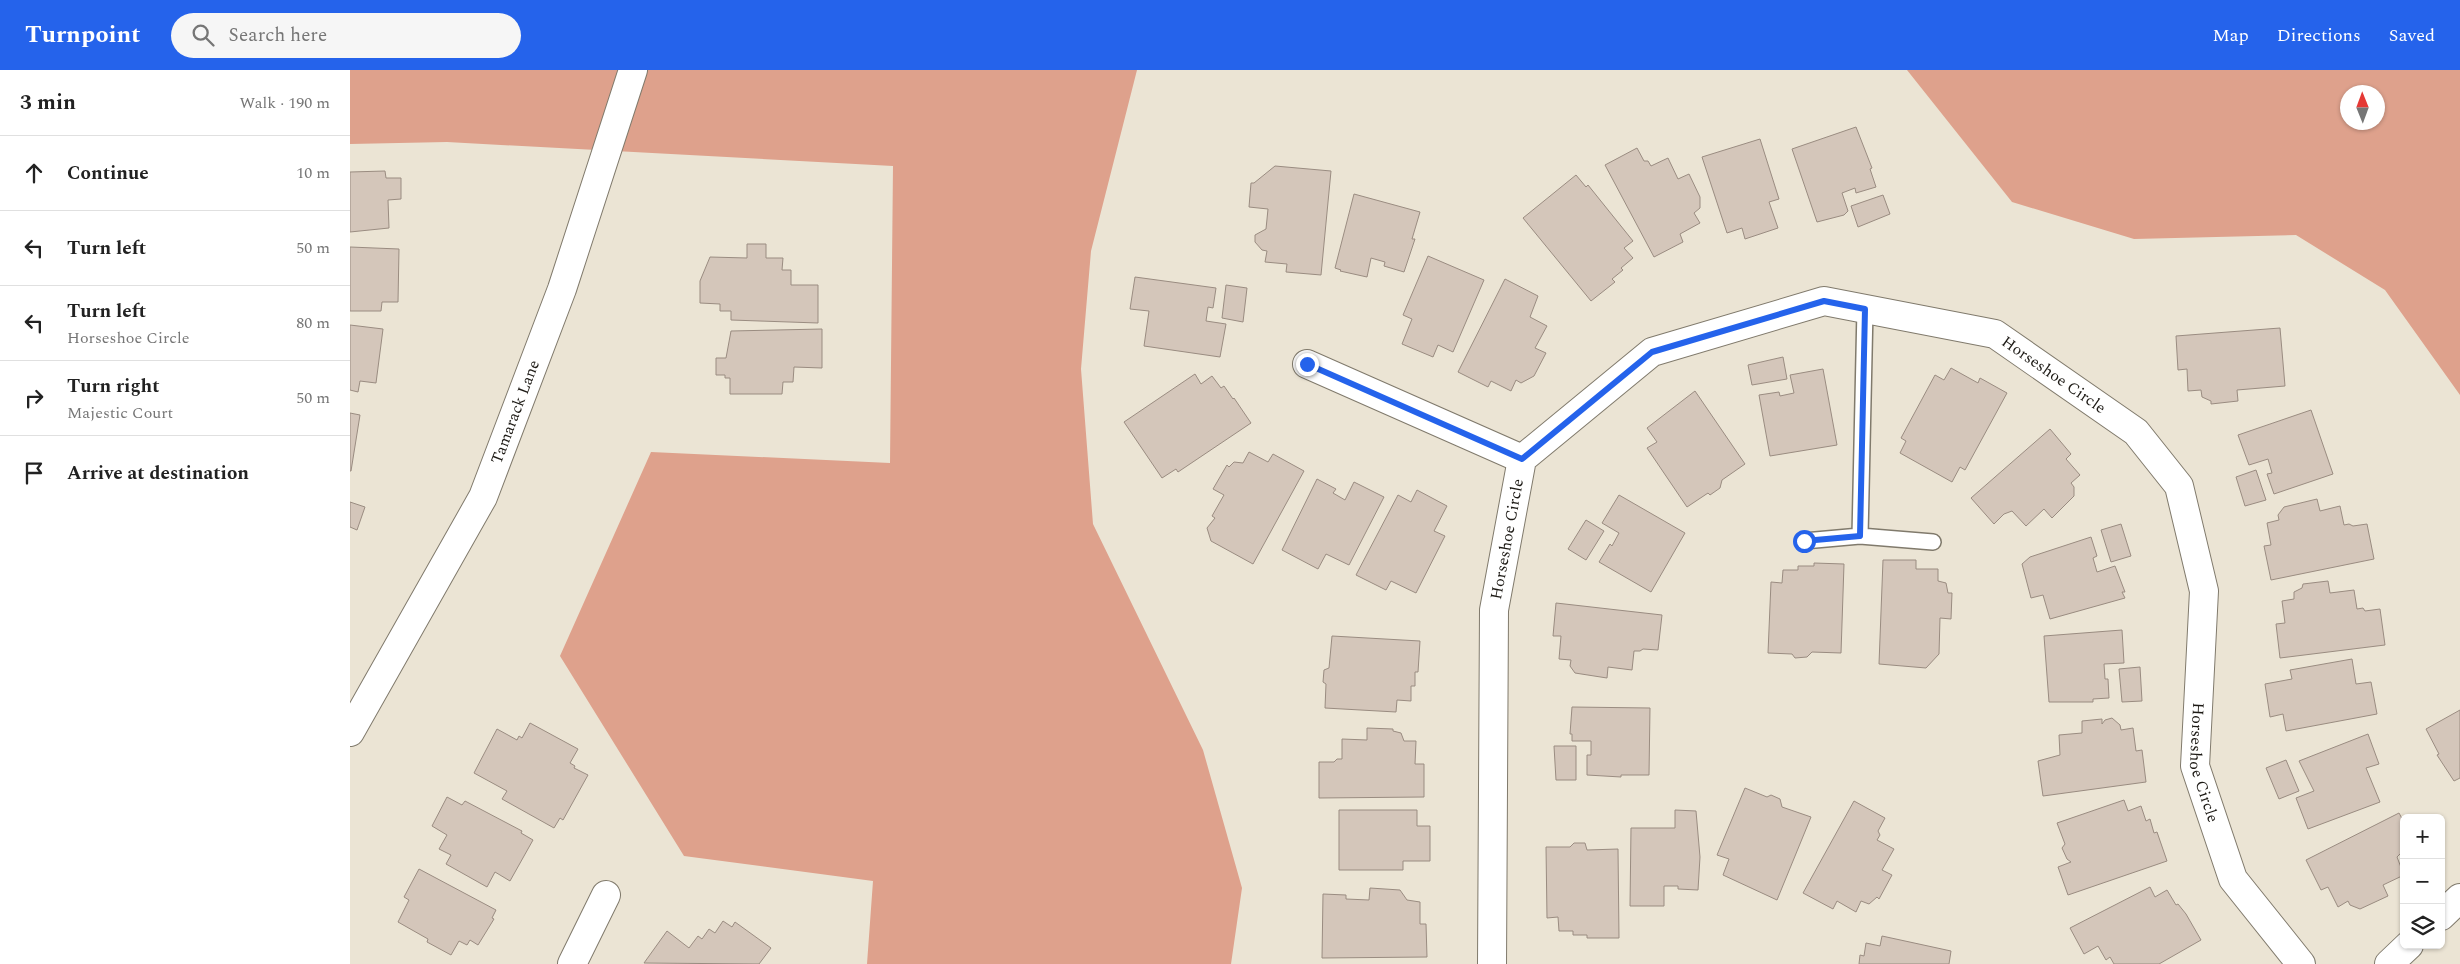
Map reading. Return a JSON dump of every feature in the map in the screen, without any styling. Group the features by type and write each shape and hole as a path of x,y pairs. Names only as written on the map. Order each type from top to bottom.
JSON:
{"street":[{"name":"Tamarack Lane","path":"350,732 484,497 562,289 633,70"},
{"name":"Horseshoe Circle","path":"1492,964 1494,610 1522,459 1652,352 1824,301 1995,334 2136,432 2179,486 2204,591 2195,766 2233,879 2301,964"},
{"path":"1307,364 1522,459"},
{"path":"572,964 606,895"},
{"path":"2445,912 2460,898"},
{"path":"2389,964 2405,949"}],"lane":[{"path":"1860,536 1865,309"},
{"path":"1804,541 1860,536 1933,542"}],"shaded area":[{"path":"350,70 1137,70 1091,251 1081,369 1093,524 1203,750 1242,888 1231,964 867,964 873,881 684,856 560,656 651,452 890,463 893,166 447,142 350,144"},
{"path":"1907,70 2460,70 2460,395 2385,290 2296,235 2134,239 2012,202"}],"building":[{"path":"1856,127 1872,168 1870,169 1876,187 1856,193 1855,188 1842,193 1848,211 1844,215 1817,222 1792,149"},
{"path":"1760,139 1779,199 1769,202 1778,228 1745,239 1742,228 1727,233 1702,157"},
{"path":"1637,148 1644,161 1648,161 1651,166 1668,158 1678,179 1689,174 1700,197 1700,208 1694,213 1700,223 1680,234 1683,242 1654,257 1605,165"},
{"path":"1275,166 1331,171 1321,275 1286,272 1287,264 1265,262 1267,251 1262,250 1255,242 1255,235 1266,229 1268,209 1249,207 1251,183 1254,183"},
{"path":"385,171 386,178 401,178 401,199 388,200 389,228 350,232 350,172"},
{"path":"1576,175 1586,187 1588,185 1633,241 1624,248 1633,258 1612,279 1615,282 1591,301 1523,218"},
{"path":"1354,194 1420,212 1412,239 1415,239 1404,272 1384,266 1385,262 1371,258 1367,277 1340,271 1335,268"},
{"path":"1883,195 1890,214 1858,227 1851,206"},
{"path":"747,244 766,244 766,258 783,258 782,270 791,270 791,285 818,285 818,323 731,320 731,311 720,311 720,304 700,303 700,281 710,257 747,258"},
{"path":"350,247 399,249 398,302 382,302 381,311 350,311"},
{"path":"1428,256 1484,280 1453,352 1438,345 1433,357 1402,344 1412,319 1403,315"},
{"path":"1135,277 1216,288 1213,308 1208,307 1206,321 1226,324 1220,357 1144,346 1149,311 1130,309"},
{"path":"1505,279 1538,296 1530,317 1547,326 1535,348 1546,353 1534,376 1521,383 1516,380 1511,391 1491,381 1488,387 1458,372"},
{"path":"1226,285 1247,288 1243,322 1222,318"},
{"path":"350,325 383,329 376,383 360,381 358,392 350,390"},
{"path":"2280,328 2285,386 2237,390 2238,401 2211,404 2211,401 2202,397 2201,390 2188,391 2187,369 2178,370 2176,336"},
{"path":"822,329 822,368 794,367 793,382 783,382 782,394 730,394 730,378 725,378 725,375 716,375 716,358 726,358 731,331"},
{"path":"1783,357 1787,379 1752,385 1748,365"},
{"path":"1951,368 1978,383 1980,378 2007,393 1965,470 1960,467 1952,482 1900,453 1906,441 1901,438 1935,375 1944,380"},
{"path":"1823,369 1837,445 1770,456 1759,395 1779,392 1780,396 1794,393 1790,375"},
{"path":"1195,374 1201,384 1212,376 1221,388 1224,386 1251,423 1178,472 1176,469 1162,478 1124,422"},
{"path":"1695,391 1745,464 1722,480 1720,488 1710,495 1708,493 1687,507 1647,448 1657,442 1647,428"},
{"path":"2311,410 2333,474 2274,494 2267,474 2272,473 2268,459 2249,465 2238,435"},
{"path":"350,413 360,415 351,471 350,471"},
{"path":"2050,429 2071,454 2066,459 2080,475 2071,483 2074,487 2074,496 2052,518 2044,509 2026,526 2012,511 2004,514 1994,524 1971,498"},
{"path":"1249,452 1268,462 1273,454 1304,471 1253,564 1211,541 1207,528 1215,518 1212,516 1224,495 1213,489 1227,465 1229,467 1234,462 1243,463"},
{"path":"2256,470 2266,500 2245,506 2236,477"},
{"path":"1317,479 1336,489 1333,493 1345,500 1354,482 1384,497 1349,565 1326,554 1318,569 1282,550"},
{"path":"1417,490 1447,506 1434,531 1445,536 1416,593 1391,581 1386,590 1356,575 1398,495 1411,502"},
{"path":"1619,495 1685,533 1651,592 1599,562 1610,544 1612,546 1619,533 1602,523"},
{"path":"2317,499 2320,511 2340,506 2344,525 2367,524 2374,559 2271,580 2264,546 2271,545 2267,523 2279,520 2278,515 2284,507"},
{"path":"350,502 365,507 357,530 350,527"},
{"path":"1586,520 1604,531 1586,560 1568,549"},
{"path":"2121,524 2131,556 2111,562 2101,530"},
{"path":"2091,537 2097,556 2093,558 2097,572 2115,566 2125,592 2122,592 2125,598 2050,619 2043,595 2031,598 2022,564 2030,557"},
{"path":"1883,560 1916,560 1916,569 1938,569 1938,581 1946,583 1948,593 1952,593 1951,619 1940,618 1939,654 1926,668 1879,664"},
{"path":"1814,563 1844,564 1841,653 1812,652 1807,657 1795,658 1792,654 1768,653 1771,582 1782,583 1783,570 1798,570 1798,566 1814,566"},
{"path":"2328,581 2330,593 2354,590 2357,609 2363,608 2365,611 2380,609 2385,645 2280,658 2276,624 2285,623 2282,601 2294,599 2294,592 2302,588 2303,584"},
{"path":"1556,603 1662,615 1658,650 1643,649 1634,651 1632,670 1608,667 1607,678 1575,673 1570,666 1571,660 1559,659 1561,636 1553,636"},
{"path":"2122,630 2124,663 2104,664 2105,679 2108,679 2109,698 2093,699 2093,702 2049,702 2044,636"},
{"path":"1332,636 1420,641 1418,672 1415,672 1415,686 1411,686 1411,701 1397,700 1396,712 1325,708 1326,684 1323,682 1324,670 1329,668"},
{"path":"2352,659 2356,684 2371,682 2377,714 2286,731 2283,714 2270,717 2265,684 2292,679 2290,670"},
{"path":"2140,667 2142,701 2122,702 2119,669"},
{"path":"1572,707 1650,708 1649,775 1621,775 1621,777 1587,775 1587,755 1591,755 1591,741 1572,741 1572,734 1570,734"},
{"path":"2460,710 2460,778 2454,781 2437,755 2439,754 2426,729"},
{"path":"2112,718 2120,725 2121,730 2133,728 2136,751 2142,750 2146,782 2043,796 2038,761 2060,755 2059,735 2082,733 2082,721 2102,719 2102,724 2105,720"},
{"path":"530,723 578,749 570,763 575,766 574,768 588,775 563,820 560,818 554,828 502,799 507,791 474,773 497,729 517,740 519,736 522,738"},
{"path":"1367,728 1393,729 1393,731 1401,733 1404,741 1416,741 1415,764 1424,764 1424,797 1319,798 1319,762 1334,762 1337,759 1342,759 1342,739 1367,740"},
{"path":"2368,734 2379,764 2366,768 2380,802 2308,829 2296,798 2314,791 2299,761"},
{"path":"1554,746 1576,746 1576,780 1556,780"},
{"path":"2286,760 2299,791 2279,799 2266,768"},
{"path":"1745,788 1767,797 1771,795 1780,799 1782,807 1811,817 1777,900 1723,875 1729,859 1717,855"},
{"path":"447,797 462,805 465,801 522,831 521,833 533,840 510,881 495,872 487,887 446,864 451,855 439,849 447,835 432,826"},
{"path":"2124,800 2128,811 2141,806 2146,821 2150,819 2154,833 2157,832 2167,861 2068,895 2058,867 2071,862 2067,859 2062,848 2065,844 2057,823"},
{"path":"1854,801 1885,818 1878,831 1880,835 1877,840 1894,849 1882,870 1892,875 1879,899 1877,897 1869,904 1861,901 1856,912 1837,901 1833,909 1803,893"},
{"path":"1339,810 1417,810 1417,826 1430,826 1430,861 1403,861 1403,870 1339,870"},
{"path":"1675,810 1696,811 1700,857 1698,890 1678,889 1678,886 1664,886 1664,906 1630,906 1631,828 1675,828"},
{"path":"2399,813 2400,815 2400,854 2397,857 2400,865 2400,877 2383,885 2388,896 2360,909 2350,905 2348,901 2338,907 2328,887 2321,890 2306,860"},
{"path":"1574,843 1585,843 1587,850 1618,849 1619,938 1587,938 1587,935 1573,935 1573,931 1559,931 1558,917 1547,918 1546,847 1570,847"},
{"path":"419,869 496,910 492,918 494,919 478,945 470,940 467,945 459,941 451,955 427,942 428,939 398,922 409,900 404,897"},
{"path":"2150,887 2155,897 2167,890 2176,905 2178,904 2186,914 2201,940 2159,964 2114,964 2110,957 2106,960 2098,946 2084,954 2070,928"},
{"path":"1370,888 1400,890 1407,900 1420,902 1420,924 1426,924 1427,957 1322,958 1323,894 1346,895 1346,899 1369,900"},
{"path":"723,921 732,927 735,922 771,948 759,964 644,963 667,931 689,948 698,936 702,939 709,929 715,933"},
{"path":"1882,936 1951,951 1949,964 1859,964 1860,955 1864,956 1866,943 1880,946"}],"route":[{"path":"1307,364 1522,459 1652,352 1824,301 1865,309 1860,536 1804,541"}]}
